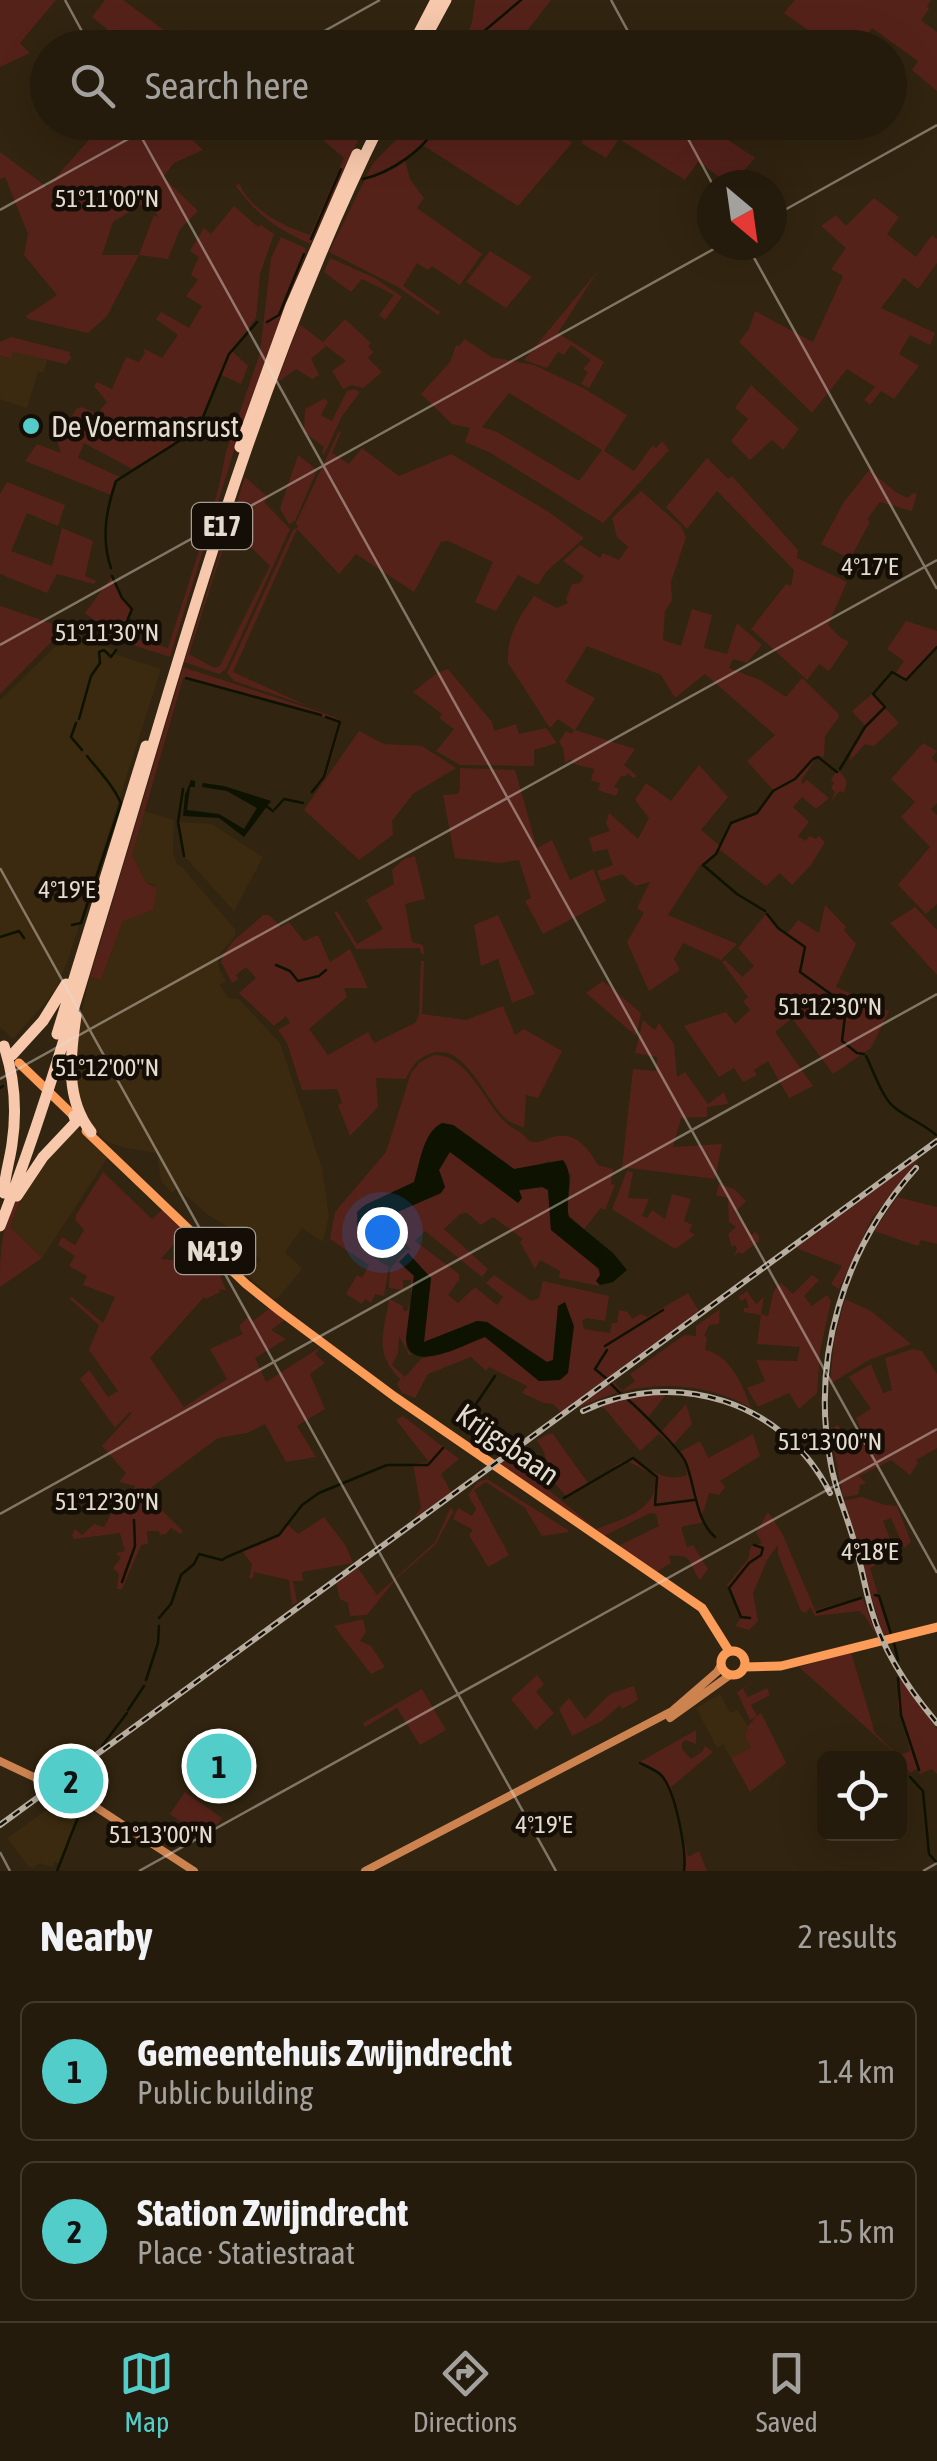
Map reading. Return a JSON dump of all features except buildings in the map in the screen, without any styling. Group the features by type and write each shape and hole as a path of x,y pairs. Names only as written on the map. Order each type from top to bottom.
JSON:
{"highway":[{"path":"420,30 436,0"},
{"path":"430,30 446,0"},
{"name":"E17","path":"2,1198 260,388 317,241 364,140"},
{"name":"E17","path":"0,1226 84,974 258,419 296,312 373,140"},
{"path":"2,1198 13,1137 9,1054 51,1010 88,935"},
{"path":"0,1237 15,1199 70,1111 72,1044 84,974"},
{"path":"70,1111 91,1132"}],"main road":[{"name":"Krijgsbaan","path":"9,1054 112,1156 296,1323 394,1396 704,1610 724,1657"},
{"name":"Krijgsbaan","path":"91,1132 136,1177"},
{"name":"N419","path":"112,1156 128,1166"},
{"path":"744,1664 774,1667 937,1628"},
{"path":"724,1657 740,1653 744,1664"},
{"path":"724,1657 730,1674"},
{"path":"547,1778 672,1711 717,1672 724,1657"},
{"path":"365,1871 681,1712 730,1674 738,1673 744,1664"},
{"path":"0,1761 89,1803 194,1871"}],"shaded area":[{"path":"0,0 56,0 20,43 30,53 0,67"},
{"path":"105,0 123,0 164,30 106,30 92,17"},
{"path":"475,0 551,0 528,30 469,30"},
{"path":"795,0 931,0 921,20 937,32 937,91 912,70 918,61 907,53 907,30 808,30 784,13"},
{"path":"89,140 192,140 203,150 174,163 163,177 198,211 180,229 168,259 139,255 107,316 88,333 28,319 26,316 57,295 24,255 28,234 5,177 0,179 0,152 47,187","holes":["154,187 147,199 159,218 154,215 139,255 102,255 113,222 144,206 144,202"]},
{"path":"358,140 311,244 269,221 236,186 239,183 251,201 269,216 310,235 344,158 324,141"},
{"path":"396,140 572,143 518,206 421,144 405,160 410,179 424,198 417,208 482,254 460,285 432,266 428,270 417,263 403,286 440,312 438,315 398,287 329,252 373,163"},
{"path":"583,140 618,140 606,158 581,143"},
{"path":"621,140 728,140 755,158 744,170 709,170 698,162 685,180"},
{"path":"874,198 899,217 887,234 916,257 932,235 937,239 937,263 918,289 904,278 881,308 935,333 930,345 910,335 899,354 919,366 894,399 881,391 870,405 864,400 875,387 847,369 812,413 739,342 755,311 813,342 843,276 831,269 846,248 821,226 836,215 846,226"},
{"path":"234,206 258,227 261,225 274,234 260,274 256,318 232,351 248,366 241,384 219,374 197,430 132,469 84,443 78,458 120,477 114,482 111,495 25,461 37,444 61,453 57,440 68,437 59,430 66,416 70,419 82,407 97,414 107,402 94,386 97,382 112,389 126,357 139,362 145,353 143,348 162,358 178,335 156,319 161,312 189,328 202,306 186,296 198,280 191,275 199,257 190,251 204,228 211,234"},
{"path":"281,237 305,248 306,254 233,454 170,657 77,627 110,633 85,613 112,576 130,610 121,635 168,648 260,353 271,258"},
{"path":"490,251 532,277 506,308 466,282"},
{"path":"330,258 375,278 402,297 385,320 379,315 394,295 362,279 351,292 324,272"},
{"path":"597,272 558,333 604,362 589,388 581,384 588,372 583,369 591,360 571,345 564,355 558,352 547,368 524,360"},
{"path":"345,319 371,343 368,346 373,352 368,358 382,372 363,388 352,385 343,389 332,371 346,361 326,346 311,359 319,375 312,379 296,369 277,383 299,324 323,342"},
{"path":"11,337 70,352 72,357 66,364 13,352 11,358 0,356 0,342"},
{"path":"465,339 491,357 534,365 585,389 627,415 604,451 634,471 652,446 656,448 662,441 669,450 603,523 489,452 465,442 470,428 452,424 421,394","holes":["509,393 602,450 579,481 482,427"]},
{"path":"13,351 47,360 44,372 38,372 27,408 0,399 0,356 10,358"},
{"path":"751,385 799,429 783,450 772,440 750,460 731,441 748,419 735,408"},
{"path":"347,391 360,392 342,416 324,455 324,447 304,432 305,409 325,398 328,402 321,415 332,421"},
{"path":"339,431 332,453 349,464 362,448 399,476 451,454 549,512 584,538 546,572 538,585 518,575 496,611 475,602 493,562 448,541 441,542 414,592 356,554 339,574 297,529 233,672 308,706 234,681 227,673 293,530 298,527 296,523"},
{"path":"298,455 317,470 295,521 289,524 280,509"},
{"path":"707,458 728,479 732,476 798,550 797,558 847,582 828,625 849,642 829,671 819,664 807,680 751,629 786,584 791,586 794,570 717,491 687,529 666,507"},
{"path":"869,470 897,493 908,498 917,494 912,511 880,502 867,519 870,522 850,559 821,544 844,502"},
{"path":"245,477 268,497 264,502 290,529 226,669 219,674 184,662","holes":["236,532 270,566 220,666 214,668 189,654 226,539"]},
{"path":"7,482 65,505 58,526 27,513 11,551 52,566 62,528 93,541 85,576 96,581 94,584 57,574 47,593 0,574 0,494"},
{"path":"641,491 681,526 686,537 671,582 672,601 665,611 663,640 681,646 692,609 712,615 704,648 727,654 737,623 762,645 747,663 733,659 729,668 760,680 786,697 802,678 838,713 825,736 824,757 820,756 847,782 844,793 840,791 831,801 835,792 831,780 836,772 816,758 801,781 803,784 807,780 829,798 816,809 802,797 793,807 809,822 798,836 805,841 810,836 819,836 825,842 792,885 780,873 766,886 719,849 716,856 700,865 668,915 737,944 721,960 683,943 674,959 680,970 649,991 627,942 644,913 637,908 650,882 635,886 622,874 601,881 597,871 613,865 607,849 593,852 589,838 610,831 606,823 609,813 638,839 649,818 635,800 646,783 671,801 699,765 728,797 701,830 719,845 731,822 758,811 774,791 747,761 775,735 705,674 675,698 661,675 587,646 565,682 595,698 575,730 635,749 624,765 637,776 621,776 614,787 619,789 616,796 598,790 600,783 591,780 594,769 574,764 571,759 565,763 559,742 566,731 572,734 574,730 558,719 550,728 508,663 511,636 534,596 557,608 568,603 572,584 580,583 584,576 563,561 580,545 600,558 603,553 619,560 628,547 617,537 612,518"},
{"path":"0,606 65,628 0,694"},
{"path":"906,621 937,631 937,646 905,681 896,673 904,661 887,649"},
{"path":"71,631 115,650 114,654 161,669 56,990 13,1039 0,1027 0,700"},
{"path":"183,667 342,721 326,777 307,801 325,777 340,722 183,678 132,855 146,883 157,888 153,910 123,921 101,980 90,977"},
{"path":"448,669 492,722 494,731 516,724 519,734 546,728 557,743 534,750 534,766 460,765 436,751 454,729 439,718 442,714 413,692"},
{"path":"872,694 899,723 874,746 865,744 850,761 851,750 865,726 852,711"},
{"path":"359,731 384,744 422,746 456,768 413,794 392,821 393,835 359,860 304,810"},
{"path":"923,743 937,751 932,758 937,763 937,803 931,809 937,815 937,904 926,914 898,885 930,847 901,817 915,802 891,779"},
{"path":"460,768 515,770 537,848 552,840 570,880 593,869 606,901 543,934 525,901 531,898 519,860 500,863 455,858 443,795 460,790"},
{"path":"191,780 195,787 190,787 187,810 219,814 244,829 257,808 227,791 202,787 203,783 271,801 244,837 219,818 183,816"},
{"path":"144,811 174,820 173,853 177,864 235,929 235,936 218,956 219,969 226,981 220,985 228,998 239,999 280,1043 322,1168 329,1216 323,1242 302,1228 285,1252 302,1269 278,1298 274,1299 247,1275 261,1260 232,1233 234,1230 208,1215 177,1188 172,1193 161,1181 157,1153 106,1141 82,1117 75,1070 78,1027 90,977 101,980 123,921 132,916 156,885 146,883 132,855"},
{"path":"178,822 212,824 263,857 234,911 184,856"},
{"path":"415,856 425,899 405,904 412,942 423,945 424,954 420,948 356,949 334,912 337,911 357,944 383,929 366,900 394,884 392,870 404,859"},
{"path":"825,905 856,944 836,987 889,1011 871,1048 833,1074 792,1018 775,1032 813,1086 789,1098 768,1061 754,1070 757,1075 743,1082 734,1068 719,1077 684,1026 726,1012 735,1024 750,1010 743,1001 748,997 722,962 725,960 742,977 754,966 738,948 766,914 788,933 798,920 819,933"},
{"path":"915,907 937,930 937,975 890,923"},
{"path":"263,915 269,915 281,927 289,922 304,941 318,935 330,962 350,949 368,988 344,988 347,997 309,1029 328,1055 368,1032 374,1043 415,1023 419,1015 421,961 422,1014 466,1020 503,1006 515,1035 524,1029 562,1051 538,1098 526,1095 524,1128 500,1113 464,1063 441,1052 420,1059 406,1079 376,1078 378,1107 350,1136 338,1105 342,1103 337,1089 302,1090 287,1043 278,1030 290,1023 286,1016 274,1026 239,993 256,978 246,967 232,983 221,962 233,942"},
{"path":"498,915 535,994 512,1003 498,959 481,966 474,925"},
{"path":"603,981 641,1013 636,1036 586,993"},
{"path":"643,1020 655,1030 659,1023 674,1044 677,1077 685,1072 708,1104 724,1092 728,1104 707,1107 707,1117 681,1118 673,1147 722,1144 715,1179 622,1167 633,1069 656,1071 657,1057 635,1053"},
{"path":"434,1055 446,1057 465,1070 504,1121 529,1141 561,1136 575,1139 598,1165 613,1169 611,1184 615,1185 605,1210 601,1208 584,1229 567,1214 571,1175 549,1161 528,1169 514,1169 454,1125 442,1123 415,1182 365,1205 356,1221 366,1248 389,1266 384,1296 375,1294 371,1303 365,1299 362,1304 346,1294 357,1275 362,1278 369,1265 330,1239 335,1212 386,1152 411,1073 420,1062"},
{"path":"442,1123 453,1125 514,1169 563,1160 569,1173 569,1217 613,1253 627,1270 613,1282 600,1285 596,1281 599,1269 551,1230 548,1190 519,1190 522,1198 518,1203 450,1152 439,1170 445,1187 441,1193 377,1221 398,1245 390,1254 358,1233 357,1212 414,1182 426,1141"},
{"path":"75,1127 108,1157 42,1258 10,1227 23,1193 36,1173"},
{"path":"449,1152 518,1191 542,1187 548,1190 551,1230 587,1256 600,1275 596,1281 600,1286 559,1278 560,1271 540,1260 535,1269 520,1242 523,1239 493,1217 481,1225 467,1213 460,1214 444,1229 488,1269 482,1277 425,1231 415,1241 459,1274 448,1295 458,1303 475,1287 497,1305 503,1297 486,1283 494,1275 531,1301 539,1298 543,1281 609,1296 605,1321 587,1318 582,1321 584,1329 610,1333 619,1310 628,1312 632,1319 641,1314 647,1317 688,1293 699,1311 561,1412 553,1404 522,1393 527,1386 489,1367 486,1371 471,1357 428,1374 415,1398 402,1393 397,1384 400,1379 383,1351 389,1299 403,1306 403,1311 407,1311 410,1303 406,1348 412,1355 409,1355 399,1336 398,1353 392,1365 405,1377 421,1359 485,1336 539,1381 560,1380 558,1306 553,1360 546,1363 487,1322 477,1321 424,1342 431,1278 408,1253 399,1262 414,1276 411,1297 411,1280 403,1280 403,1290 389,1288 390,1269 406,1250 411,1250 377,1221 441,1193 443,1180 439,1170"},
{"path":"920,1157 872,1218 839,1289 831,1284 842,1266 796,1248"},
{"path":"627,1171 633,1172 628,1198 649,1199 642,1216 647,1218 652,1210 665,1219 672,1194 691,1199 684,1221 692,1225 689,1231 695,1235 675,1249 612,1209"},
{"path":"103,1172 152,1219 163,1209 185,1231 161,1259 192,1262 203,1248 223,1265 219,1273 226,1290 219,1289 220,1292 204,1297 150,1358 184,1407 227,1379 210,1349 243,1334 239,1326 249,1316 253,1321 270,1308 285,1320 271,1330 286,1339 255,1358 266,1382 322,1346 315,1354 325,1363 310,1374 325,1409 297,1426 316,1457 286,1462 265,1424 247,1433 218,1438 144,1493 183,1531 181,1534 171,1528 160,1535 159,1531 147,1531 148,1544 141,1545 122,1589 117,1589 119,1574 113,1568 121,1558 116,1553 125,1551 120,1533 74,1539 72,1535 75,1529 82,1535 94,1524 104,1527 119,1500 134,1499 135,1486 119,1482 126,1473 102,1446 132,1413 115,1428 80,1379 89,1370 108,1397 118,1391 89,1350 99,1325 70,1299 103,1323 115,1297 83,1285 87,1276 69,1266 75,1256 58,1245 62,1237 75,1245 84,1230 76,1215"},
{"path":"719,1184 734,1189 746,1201 735,1212 752,1235 755,1232 759,1236 759,1241 742,1254 734,1256 737,1248 732,1247 728,1234 736,1227 729,1222 728,1198 716,1195"},
{"path":"23,1193 10,1227 42,1258 0,1287 6,1226"},
{"path":"897,1197 937,1207 937,1244 921,1240 918,1246 874,1231"},
{"path":"408,1253 431,1278 424,1342 477,1321 487,1322 547,1362 553,1360 558,1306 565,1302 574,1326 568,1373 560,1380 539,1381 485,1337 439,1355 416,1355 406,1338 414,1276 399,1262"},
{"path":"812,1275 819,1280 804,1296 812,1306 827,1295 831,1301 820,1351 817,1393 799,1409 789,1393 758,1407 747,1388 765,1381 756,1360 797,1361 800,1347 757,1344 761,1315 744,1312 744,1308 749,1308 746,1298 742,1301 738,1297 747,1291 756,1304 764,1297 761,1314 768,1316 774,1290 781,1283 793,1294"},
{"path":"845,1299 871,1311 911,1344 869,1360 830,1384 834,1341"},
{"path":"720,1309 719,1324 709,1325 704,1336 705,1350 729,1365 751,1408 717,1393 662,1386 625,1391 571,1410 614,1382 622,1391 635,1381 630,1374 684,1335 696,1336 696,1326"},
{"path":"913,1349 922,1351 937,1374 937,1448 916,1460 910,1475 891,1460 859,1476 866,1483 860,1485 858,1495 843,1497 830,1429 838,1425 850,1442 862,1433 856,1418 871,1409 849,1377 871,1364 883,1393 892,1390 885,1358"},
{"path":"667,1393 647,1419 660,1433 686,1404 692,1424 672,1446 659,1434 640,1451 604,1408 595,1406 621,1398"},
{"path":"403,1416 459,1459 441,1474 451,1492 412,1520 421,1508 413,1464 429,1462 396,1420"},
{"path":"553,1434 588,1483 566,1496 546,1473 549,1470 537,1440"},
{"path":"753,1434 760,1456 720,1481 725,1487 719,1495 709,1493 704,1522 681,1527 687,1547 693,1545 708,1569 700,1580 687,1558 669,1556 671,1563 655,1573 616,1547 659,1526 656,1514 650,1513 602,1537 500,1463 509,1457 596,1529 646,1505 655,1487 654,1475 629,1462 609,1468 631,1458 658,1474 679,1477 687,1475 678,1453 700,1441 708,1458"},
{"path":"487,1479 569,1532 542,1536 525,1508 486,1482 474,1490 509,1555 488,1567 469,1535 473,1530 453,1519 458,1508 472,1516 476,1509 468,1495 478,1482"},
{"path":"862,1497 897,1506 911,1542 904,1548 891,1518 883,1521 896,1554 870,1568 890,1633 883,1635 842,1501"},
{"path":"451,1507 453,1512 435,1545 396,1579 367,1615 350,1616 348,1603 340,1599 336,1583 358,1568 377,1595 435,1542"},
{"path":"768,1512 782,1533 815,1610 862,1597 877,1637 859,1611 815,1616 810,1607 806,1613 801,1611 778,1545 753,1593 758,1621 749,1630 735,1626 741,1618 727,1585 748,1559 751,1546 762,1543 756,1533"},
{"path":"324,1517 346,1546 353,1563 302,1572 303,1581 293,1581 297,1602 292,1605 289,1580 254,1572 253,1578 249,1578 252,1564 242,1551 278,1535 288,1525 298,1534"},
{"path":"363,1619 366,1632 360,1641 371,1646 385,1667 371,1674 334,1626"},
{"path":"851,1652 875,1733 893,1751 892,1751 799,1667"},
{"path":"537,1675 544,1684 536,1692 554,1713 536,1730 511,1699"},
{"path":"898,1676 937,1729 937,1774 932,1769 910,1773 910,1751 898,1706"},
{"path":"761,1677 743,1689 748,1697 767,1688 770,1695 751,1705 757,1716 761,1713 786,1763 750,1792 731,1758 751,1748 745,1736 756,1717 750,1720 737,1692"},
{"path":"634,1686 638,1700 622,1709 620,1705 602,1721 572,1736 559,1709 569,1698 585,1719 610,1694"},
{"path":"422,1689 446,1730 420,1745 397,1708 365,1727 363,1723"},
{"path":"720,1694 730,1713 738,1710 748,1726 745,1736 751,1748 731,1758 723,1744 717,1748 696,1708"},
{"path":"696,1730 696,1744 685,1740 682,1749 691,1759 705,1746 713,1752 671,1787 688,1857 699,1851 707,1871 683,1871 681,1836 670,1794 660,1775 638,1763"},
{"path":"185,1792 222,1818 206,1840 170,1814"},
{"path":"59,1801 78,1819 71,1841 59,1864 28,1866 7,1838"}],"waterway":[{"path":"485,30 521,0"},
{"path":"363,179 407,158 426,140"},
{"path":"311,239 341,169"},
{"path":"267,322 279,315 304,254"},
{"path":"111,568 106,524 116,481 198,429 229,354 257,322"},
{"path":"112,576 132,609 121,636"},
{"path":"840,769 865,727 885,707 873,694 892,672 906,680 937,647"},
{"path":"79,719 91,676 100,663 99,652 104,650 111,657 116,650"},
{"path":"186,678 321,715"},
{"path":"312,792 324,777 340,722 326,717"},
{"path":"76,723 71,737 82,750"},
{"path":"72,925 81,923 121,803 87,756"},
{"path":"765,911 737,894 703,865 716,854 731,823 757,813 773,791 795,779 813,759 818,757 837,772"},
{"path":"183,789 178,822 184,856"},
{"path":"275,809 284,799 303,803"},
{"path":"266,806 273,811"},
{"path":"767,914 778,928 805,947 800,972 842,1002 846,1008 842,1041 864,1054"},
{"path":"0,937 19,931 24,938"},
{"path":"276,965 290,971 298,981 319,976 326,970"},
{"path":"866,1056 890,1103 936,1135"},
{"path":"605,1346 663,1310"},
{"path":"607,1350 595,1369 607,1379"},
{"path":"461,1426 495,1376"},
{"path":"611,1384 620,1393"},
{"path":"626,1398 683,1457 700,1513 715,1537"},
{"path":"159,1618 171,1604 181,1575 199,1554 222,1560 279,1535 302,1505 319,1493 387,1465 428,1465 443,1448"},
{"path":"564,1498 633,1458 657,1477 655,1505 694,1500"},
{"path":"122,1582 135,1546 134,1520"},
{"path":"750,1618 741,1617 729,1588 749,1563 761,1555 763,1548 754,1545"},
{"path":"875,1595 879,1596 891,1634"},
{"path":"817,1612 861,1598"},
{"path":"146,1680 158,1643 159,1626"},
{"path":"894,1643 898,1660"},
{"path":"898,1678 901,1715 919,1770"},
{"path":"128,1710 144,1686"},
{"path":"102,1746 127,1713"},
{"path":"640,1763 661,1775 671,1793 682,1836 684,1871"},
{"path":"57,1871 80,1812 92,1799 93,1776"},
{"path":"910,1777 923,1791 929,1854 937,1863"}],"railway":[{"path":"0,1825 937,1141"},
{"path":"916,1168 869,1233 839,1306 825,1385 826,1425 833,1475 877,1627 899,1671 937,1723"},
{"path":"583,1411 618,1398 654,1392 689,1393 724,1401 756,1415 785,1435 810,1461 830,1493"}],"place":[{"name":"De Voermansrust","path":"31,426"},
{"name":"Gemeentehuis Zwijndrecht","path":"219,1766"},
{"name":"Station Zwijndrecht","path":"71,1781"}]}
